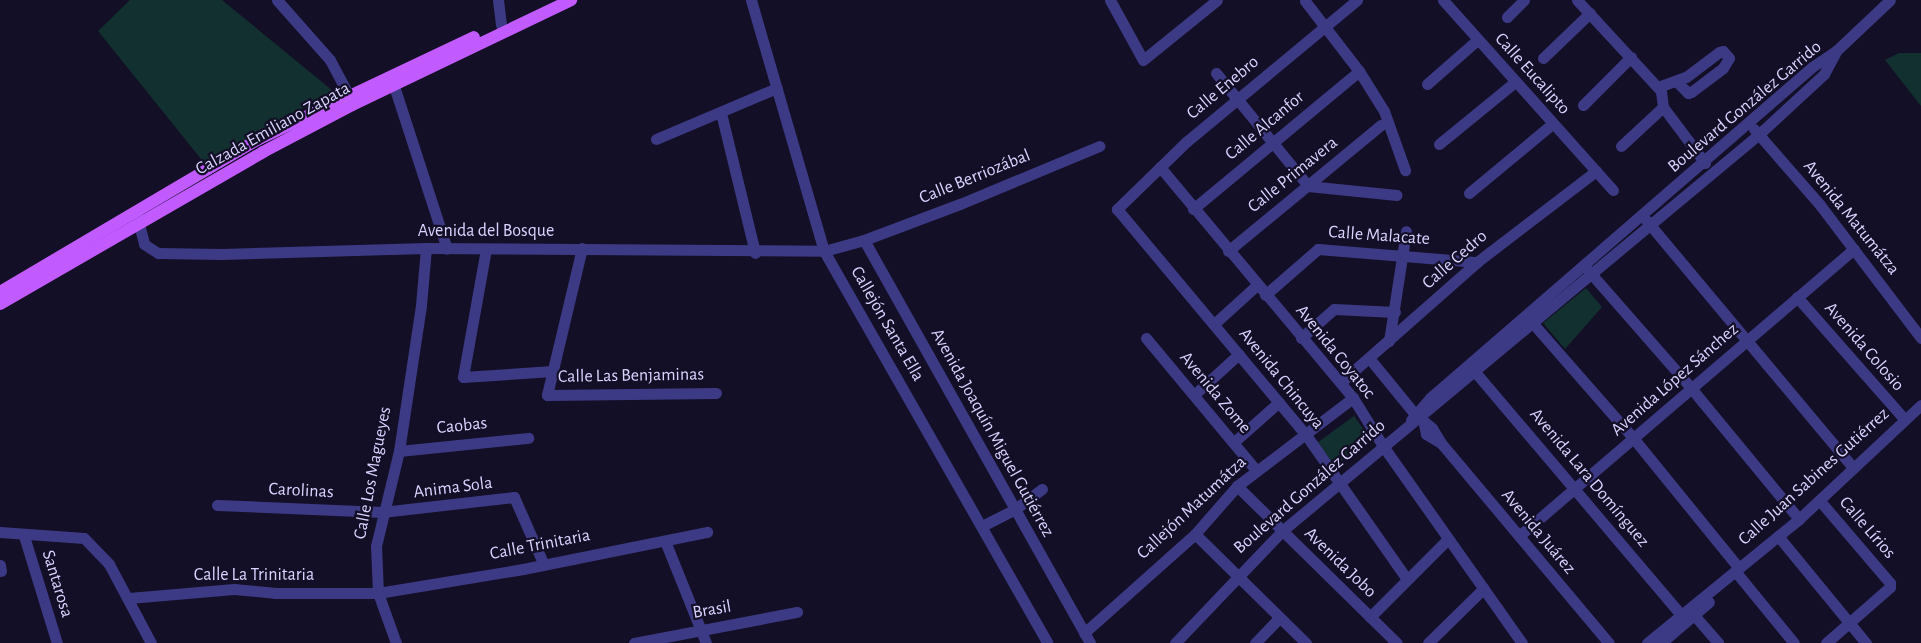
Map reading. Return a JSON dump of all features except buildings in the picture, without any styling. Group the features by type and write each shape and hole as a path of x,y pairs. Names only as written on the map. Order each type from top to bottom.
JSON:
{"main road":[{"name":"Calzada Emiliano Zapata","path":"0,304 138,226 263,152 394,86 482,38 501,25 553,0"},
{"name":"Calzada Emiliano Zapata","path":"0,292 257,140 349,95 571,0"}],"street":[{"path":"277,0 330,60 349,95"},
{"path":"498,0 501,25"},
{"name":"Callejón Santa Ella","path":"752,0 824,251 984,525 1048,643"},
{"path":"1110,0 1143,60 1217,0"},
{"name":"Calle Enebro","path":"1117,209 1160,167 1236,99 1357,0"},
{"name":"Calle Eucalipto","path":"1443,0 1613,190"},
{"path":"1507,16 1524,0"},
{"path":"1577,0 1658,87 1663,107 1704,163"},
{"path":"1836,51 1890,0"},
{"path":"1306,1 1359,71 1384,111 1405,170"},
{"path":"1542,58 1590,13"},
{"path":"1427,84 1478,40"},
{"path":"1658,87 1672,80 1677,82 1688,94 1727,64 1729,58 1724,51 1714,54 1677,82"},
{"name":"Boulevard González Garrido","path":"1175,643 1236,576 1282,531 1416,420 1472,368 1588,270 1642,216 1750,124 1812,67 1836,51"},
{"name":"Boulevard González Garrido","path":"1588,270 1650,226 1758,136 1824,74 1836,51"},
{"path":"1583,105 1631,57"},
{"name":"Calle Alcanfor","path":"1193,209 1359,71"},
{"path":"1216,73 1308,186 1397,195"},
{"path":"1439,144 1515,82"},
{"path":"394,86 447,248"},
{"path":"656,140 777,88"},
{"path":"1621,146 1663,107"},
{"path":"721,113 755,253"},
{"path":"1469,193 1552,124"},
{"name":"Avenida Matumátza","path":"1750,124 1758,136 1854,249 1921,338"},
{"name":"Calle Primavera","path":"1228,251 1381,126"},
{"name":"Calle Berriozábal","path":"864,240 1099,146"},
{"name":"Avenida Coyatoc","path":"1160,167 1228,251 1354,398 1383,446 1520,642"},
{"name":"Calle Cedro","path":"1340,382 1389,342 1477,262 1596,171"},
{"name":"Avenida Chincuya","path":"1117,209 1306,435 1407,579"},
{"name":"Avenida del Bosque","path":"137,211 138,226 144,244 158,252 221,254 426,248 582,248 755,253 824,251 864,240"},
{"path":"1642,216 1746,343 1853,468"},
{"path":"1389,342 1406,231"},
{"name":"Avenida Joaquín Miguel Gutiérrez","path":"864,240 1087,638"},
{"name":"Calle Los Magueyes","path":"396,643 378,593 376,546 382,512 399,451 421,305 426,248"},
{"name":"Calle Las Benjaminas","path":"582,248 547,395 716,393"},
{"path":"486,249 463,376 553,371"},
{"name":"Calle Malacate","path":"1265,295 1318,249 1477,262"},
{"name":"Avenida López Sánchez","path":"1519,536 1854,249"},
{"path":"1588,270 1691,388 1799,519"},
{"path":"1214,324 1257,285"},
{"name":"Avenida Colosio","path":"1797,297 1904,419"},
{"path":"1302,338 1334,309 1395,312"},
{"path":"1530,319 1634,439 1735,572 1794,643"},
{"name":"Avenida Zome","path":"1146,338 1195,394 1257,471"},
{"path":"1195,394 1239,354"},
{"name":"Avenida Juárez","path":"1369,358 1426,434 1441,443 1609,643"},
{"name":"Avenida Lara Domínguez","path":"1472,368 1576,488 1681,615"},
{"name":"Callejón Matumátza","path":"1087,638 1195,534 1237,486 1354,398"},
{"path":"1234,442 1279,402"},
{"name":"Calle Juan Sabines Gutiérrez","path":"1647,643 1799,519 1921,405"},
{"name":"Caobas","path":"399,451 528,438"},
{"name":"Avenida Jobo","path":"1237,486 1396,643"},
{"path":"984,525 1014,510 1042,489"},
{"name":"Anima Sola","path":"382,512 514,498 544,565"},
{"name":"Calle Lírios","path":"1820,500 1889,579 1890,587 1848,623"},
{"name":"Carolinas","path":"217,505 382,512"},
{"path":"0,532 24,536 84,538 109,564 130,598 151,643"},
{"name":"Calle Trinitaria","path":"378,593 544,565 707,532"},
{"path":"1195,534 1306,643"},
{"name":"Santarosa","path":"24,536 57,643"},
{"path":"1778,536 1866,643"},
{"path":"1370,618 1448,540"},
{"path":"665,541 702,629 706,643"},
{"name":"Calle Juan Sabines Gutiérrez","path":"1661,643 1726,587 1735,572"},
{"path":"1428,643 1484,588"},
{"name":"Calle La Trinitaria","path":"130,598 234,589 276,593 378,593"},
{"name":"Brasil","path":"634,643 797,612"},
{"path":"1694,615 1718,643"},
{"path":"1255,643 1279,618"},
{"path":"1826,643 1848,623"}],"green space":[{"path":"130,0 222,0 333,91 205,164 98,31"},
{"path":"1899,53 1921,53 1921,106 1885,60"},
{"path":"1586,288 1602,307 1565,349 1543,323"},
{"path":"1354,416 1371,439 1335,466 1318,442"}]}
